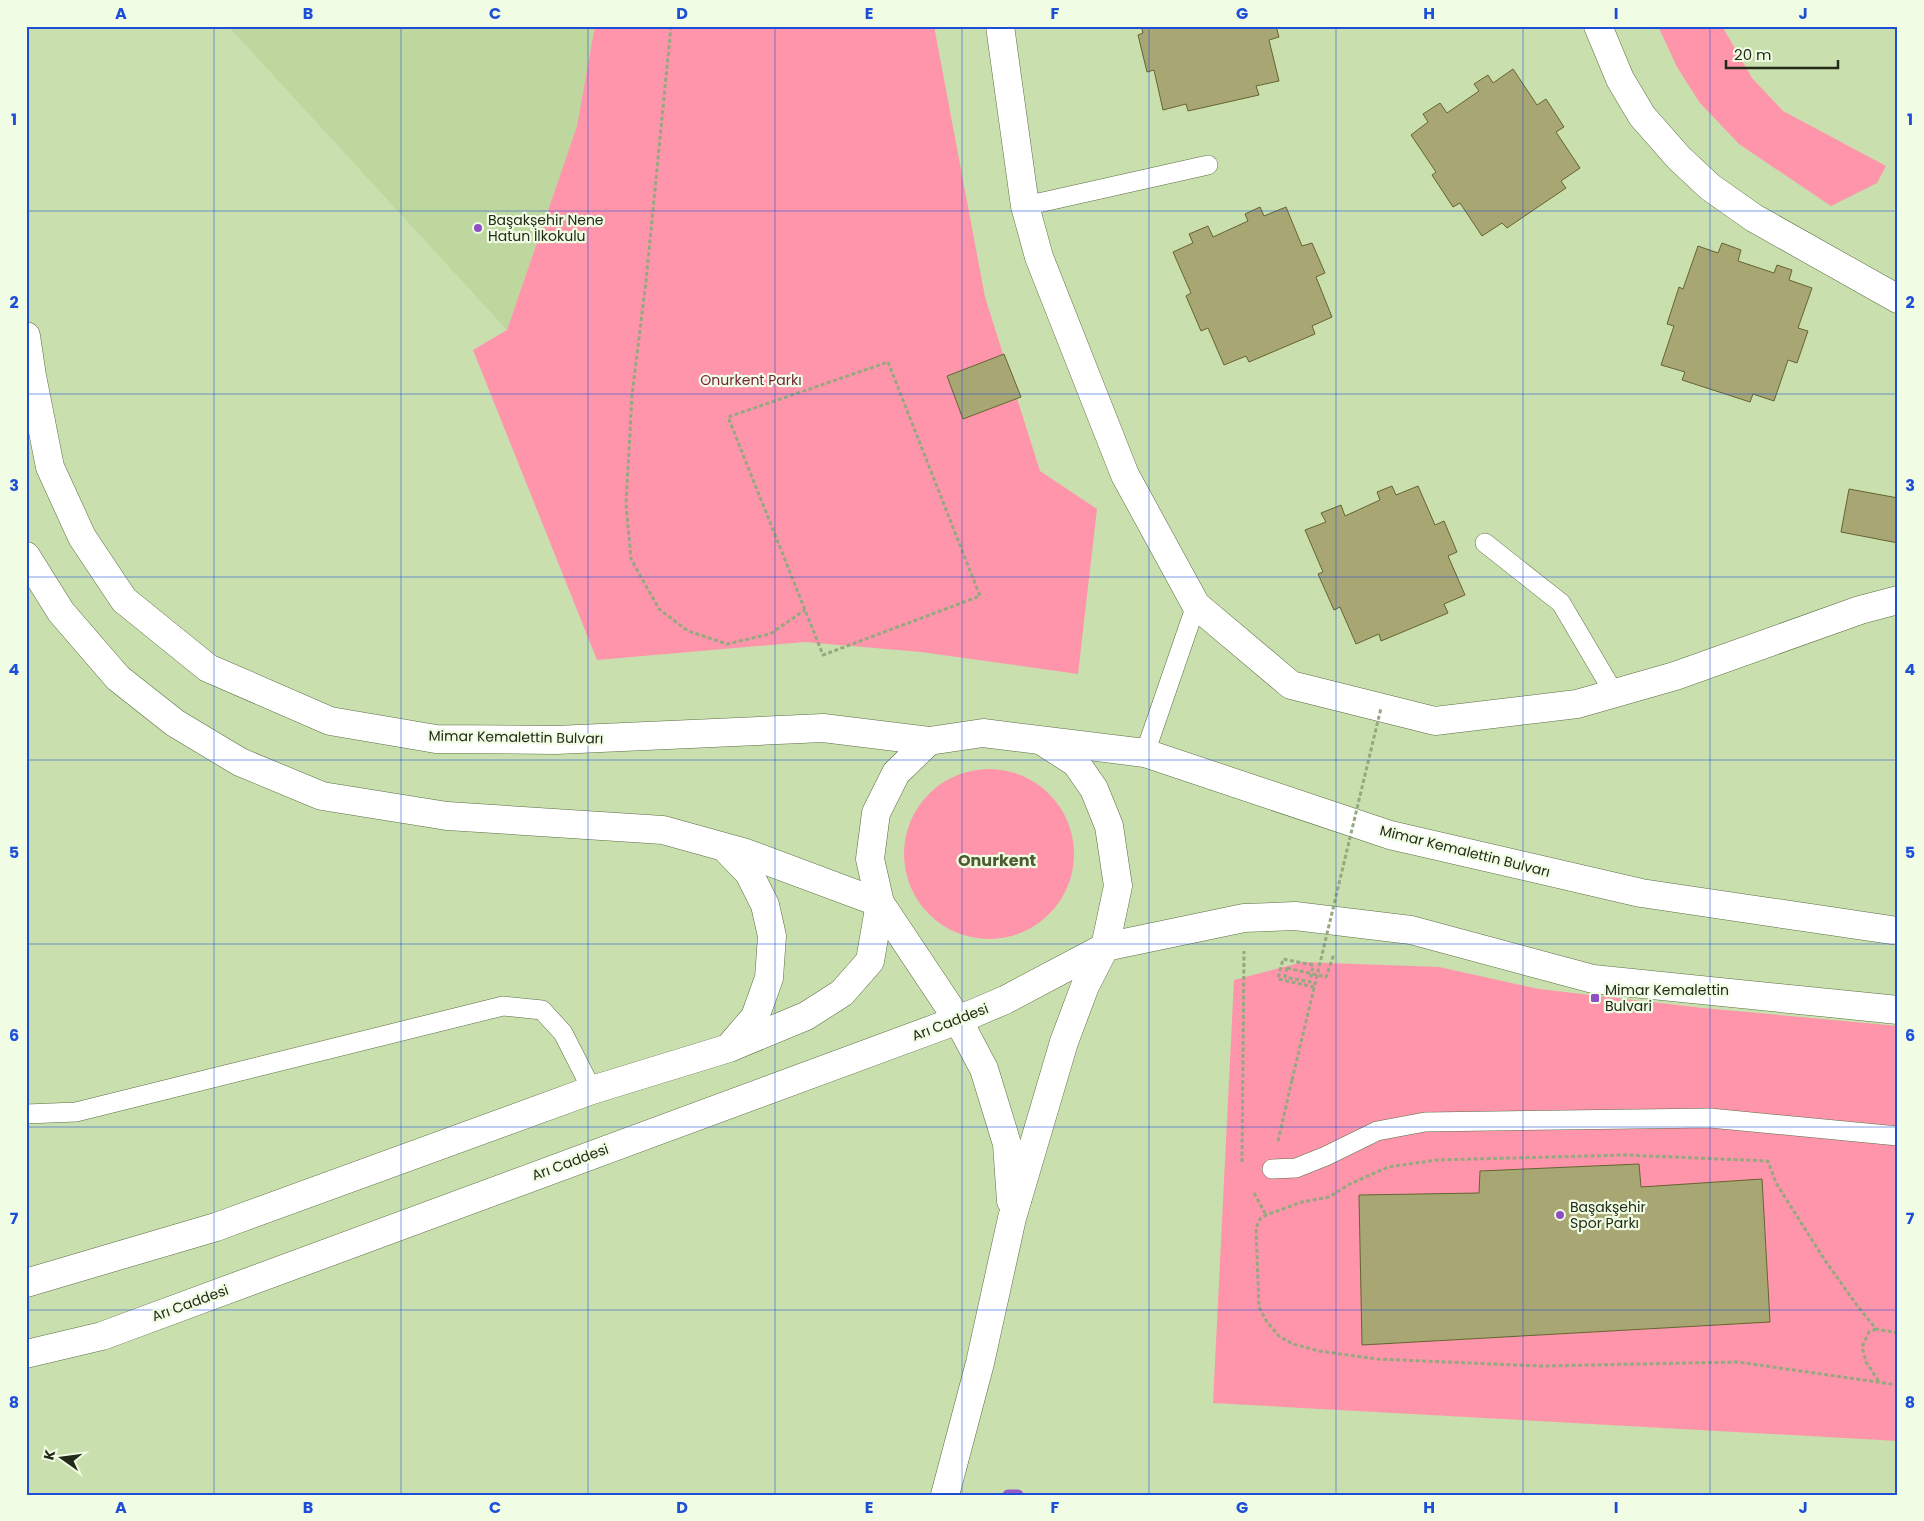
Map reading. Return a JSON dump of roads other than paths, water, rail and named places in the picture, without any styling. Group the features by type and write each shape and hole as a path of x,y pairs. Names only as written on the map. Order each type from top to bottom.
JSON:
{"main road":[{"path":"1000,26 1025,206 1039,257 1125,475 1196,605 1291,685 1434,721 1578,704 1675,676 1860,610 1898,600"},
{"path":"1598,26 1620,79 1642,116 1679,158 1710,187 1754,218 1898,299"},
{"name":"Mimar Kemalettin Bulvarı","path":"26,336 50,467 82,537 124,600 208,668 330,721 436,739 556,740 823,728 929,741 983,733 1145,753 1390,835 1419,842 1641,893 1898,931"},
{"path":"26,556 61,612 118,678 175,723 232,757 322,796 447,816 663,830 746,853 880,903"},
{"path":"945,1495 980,1363 1012,1218 1064,1042 1085,986 1105,947 1118,886 1109,826 1094,790 1076,763 1039,740"},
{"path":"929,741 896,773 876,813 870,859 880,903 958,1020 984,1069 1007,1144 1012,1218"},
{"path":"724,847 749,873 765,905 772,936 769,978 755,1017 729,1048"},
{"path":"26,1284 216,1227 592,1090 729,1048 806,1016 842,993 870,961 880,903"},
{"path":"1105,947 1244,918 1295,916 1411,930 1593,980 1898,1010"},
{"name":"Arı Caddesi","path":"26,1354 102,1336 958,1020 1006,1000 1105,947"}],"lane":[{"path":"1025,206 1208,165"},
{"path":"1485,543 1561,603 1614,693"},
{"path":"1145,753 1196,605"},
{"path":"26,1114 76,1112 503,1006 542,1010 563,1033 592,1090"},
{"path":"1272,1169 1296,1168 1326,1156 1377,1131 1425,1122 1710,1118 1898,1136"}],"waterway":[{"path":"1008,1495 1018,1495"}],"place":[{"name":"Başakşehir Nene Hatun İlkokulu","path":"478,228"},
{"name":"Mimar Kemalettin Bulvari","path":"1595,998"},
{"name":"Başakşehir Spor Parkı","path":"1560,1215"}],"district":[{"name":"Onurkent","path":"997,860"}],"park label":[{"name":"Onurkent Parkı","path":"751,380"}]}
